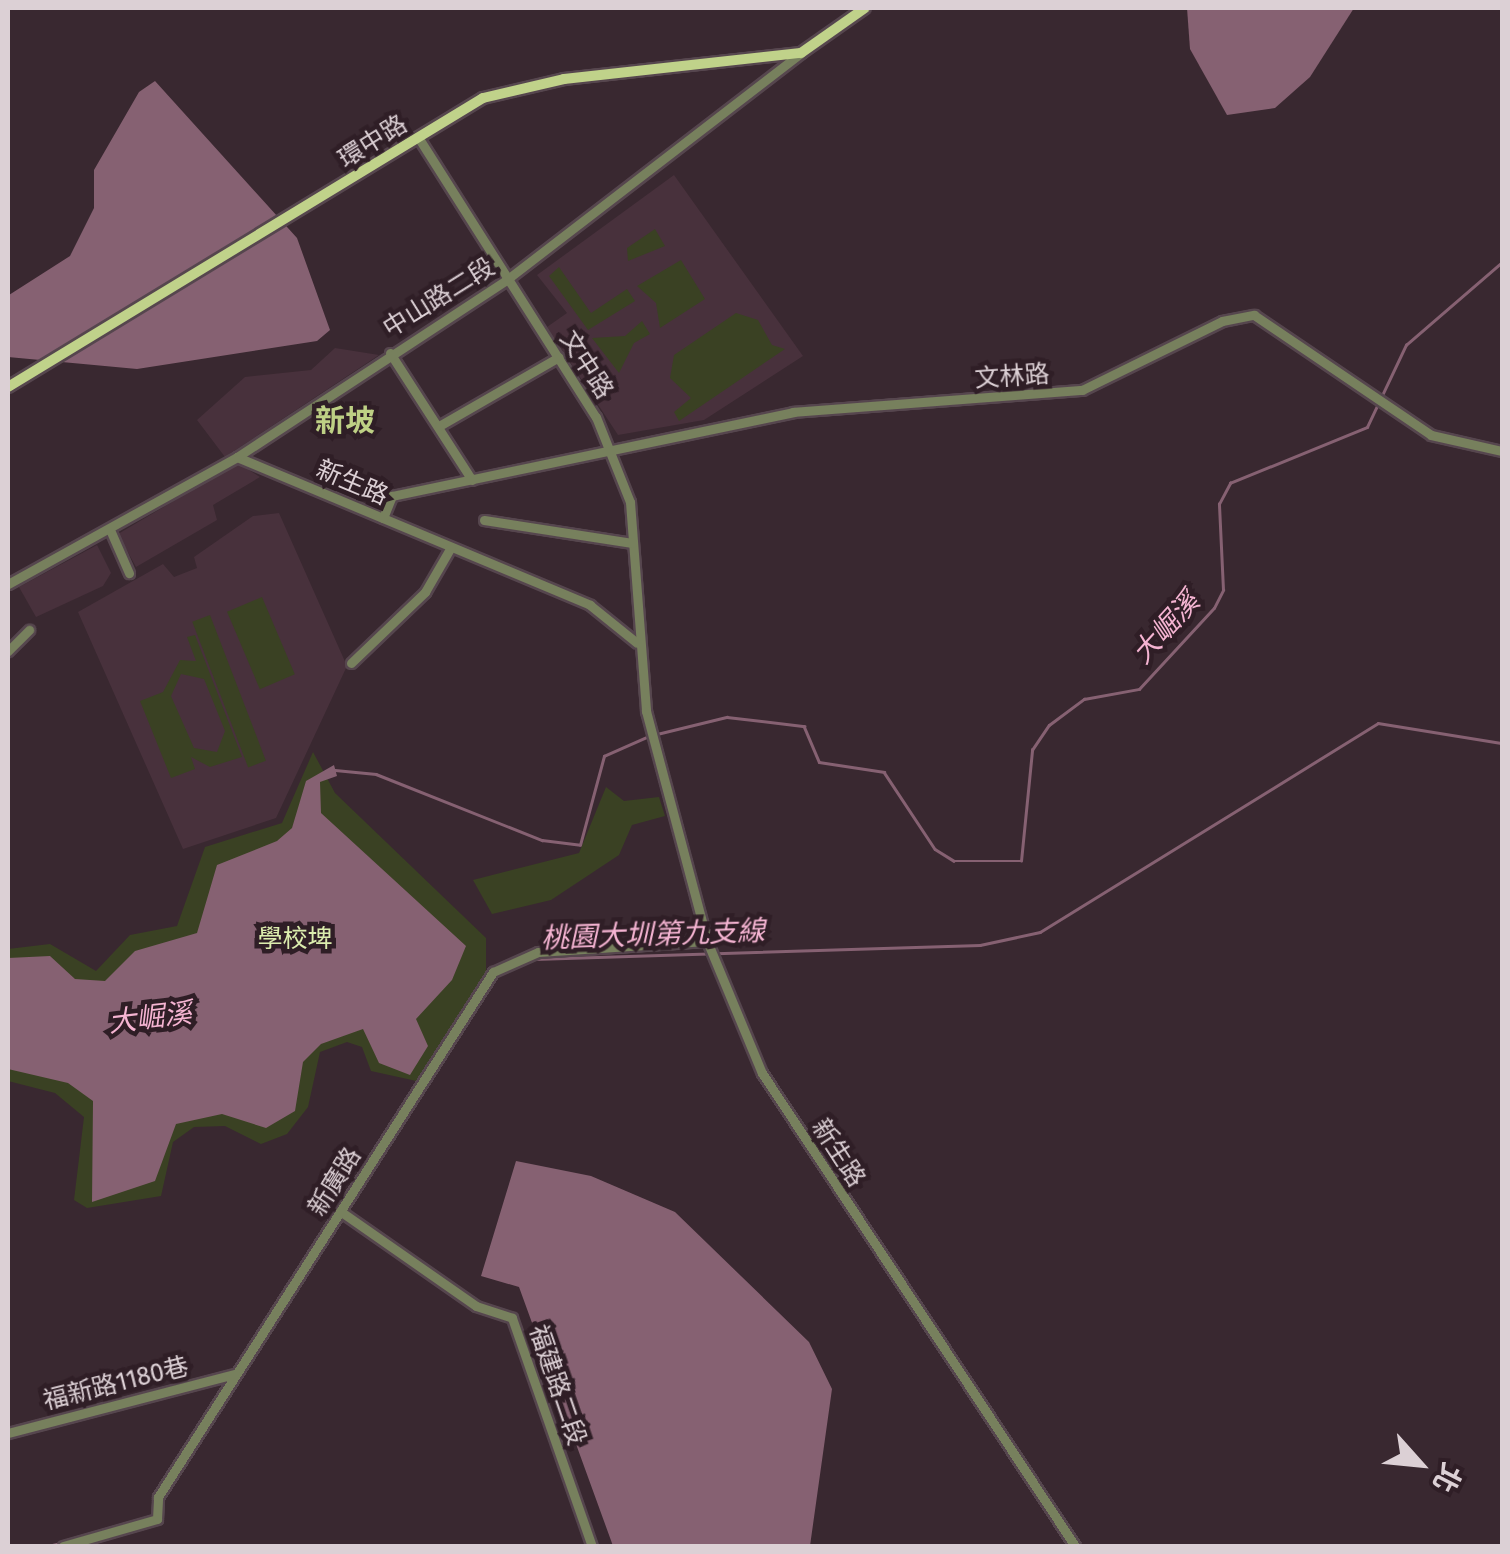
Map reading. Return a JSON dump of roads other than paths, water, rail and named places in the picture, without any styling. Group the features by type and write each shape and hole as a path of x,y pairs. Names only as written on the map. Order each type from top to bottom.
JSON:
{"main road":[{"name":"中山路二段","path":"802,54 865,8"},
{"name":"環中路","path":"8,388 418,138 516,86 802,54"}],"street":[{"name":"中山路二段","path":"8,584 111,532 237,457 505,281 802,54"},
{"name":"文中路","path":"418,138 505,281 559,358 610,448 630,502 637,643"},
{"name":"文林路","path":"610,448 793,412 1082,390 1222,321 1254,315 1389,401 1431,435 1502,451"},
{"path":"390,353 472,480"},
{"path":"439,426 559,358"},
{"path":"382,518 392,496 610,448"},
{"name":"新生路","path":"237,457 590,606 637,643 652,735 708,941 762,1072 1075,1546"},
{"path":"484,520 632,544"},
{"path":"111,532 129,573"},
{"path":"351,663 425,592 451,546"},
{"path":"8,651 29,630"},
{"name":"新廣路","path":"62,1546 156,1518 158,1497 493,972 538,952 708,941"},
{"name":"福建路二段","path":"340,1212 476,1306 512,1318 592,1546"},
{"name":"福新路1180巷","path":"8,1432 235,1374"}],"water":[{"path":"1187,8 1354,8 1310,77 1275,108 1227,115 1190,49"},
{"path":"155,81 297,238 330,330 317,341 137,369 8,357 9,295 70,256 94,208 94,170 139,92"},
{"name":"學校埤","path":"334,765 337,776 320,782 321,813 466,946 452,980 416,1019 428,1046 410,1075 379,1063 363,1029 321,1044 303,1062 295,1111 266,1128 222,1114 176,1124 155,1181 92,1202 93,1101 68,1083 8,1069 8,958 50,956 75,979 105,981 135,951 197,933 217,865 277,841 292,828 306,781"},
{"path":"516,1161 591,1176 675,1212 809,1342 832,1389 810,1546 613,1546 519,1287 481,1276"}],"waterway":[{"name":"大崛溪","path":"657,734 727,717 804,726 819,762 884,772 935,849 954,861 1021,861 1032,750 1049,725 1084,699 1139,689 1214,608 1223,590 1219,504 1230,483 1367,427 1406,345 1502,262"},
{"name":"桃園大圳第九支線","path":"534,959 980,945 1040,932 1378,723 1502,743"},
{"name":"大崛溪","path":"335,770 376,774 542,840 580,845 604,756 649,736"},
{"name":"桃園大圳第九支線","path":"177,1475 331,1233"},
{"name":"桃園大圳第九支線","path":"48,1546 61,1543"}],"district":[{"name":"新坡","path":"345,421"}]}
